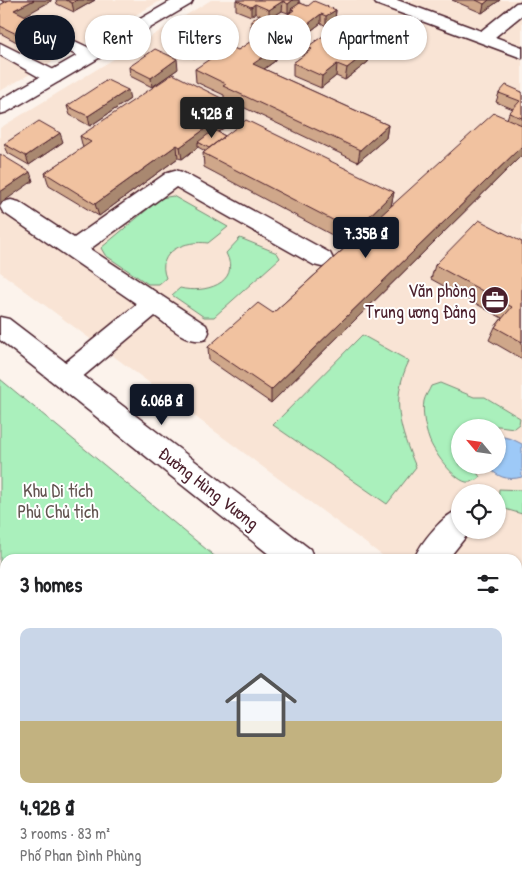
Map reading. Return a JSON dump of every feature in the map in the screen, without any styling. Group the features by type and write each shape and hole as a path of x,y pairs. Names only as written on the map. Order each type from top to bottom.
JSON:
{"main road":[{"path":"151,20 185,0"},
{"path":"382,0 522,53"},
{"path":"483,38 522,7"},
{"path":"0,48 53,77"},
{"path":"0,108 85,59"},
{"path":"75,249 175,177 322,258"},
{"path":"11,207 198,332"},
{"path":"65,376 154,303"},
{"name":"Đường Hùng Vương","path":"0,326 293,554"},
{"path":"433,554 451,533"}],"shaded area":[{"path":"26,0 162,0 135,15 85,15 85,43 75,49 75,15 15,15 15,60 55,60 0,91 0,13"},
{"path":"211,0 522,0 522,554 380,554 0,272 0,128 112,60 151,60 151,36 161,30 161,60 239,60 239,15 186,15"}],"green space":[{"path":"173,196 228,227 208,243 191,243 175,249 165,261 166,278 159,284 148,284 105,255 101,248 161,198"},
{"path":"240,238 277,253 280,258 214,317 204,317 172,295 180,288 209,288 225,279 229,272 230,264 226,253"},
{"path":"362,335 409,361 400,389 399,415 405,440 416,467 387,504 273,425"},
{"name":"Khu Di tích Phủ Chủ tịch","path":"0,379 212,554 0,554"},
{"path":"440,383 474,397 485,397 520,418 519,424 514,428 506,427 506,419 451,419 451,471 431,444 425,425 423,405 431,386"},
{"path":"453,474 478,474 480,477 472,482 466,482"},
{"path":"506,489 522,490 522,514 506,509"}],"water":[{"path":"506,438 522,444 522,477 511,479 497,474 506,474"}],"building":[{"path":"9,0 34,0 14,10 24,15 15,15 15,33 0,26 0,5"},
{"path":"66,0 77,0 72,3"},
{"path":"236,0 293,0 288,4 283,1 269,10 255,4 251,7"},
{"path":"476,0 489,0 484,4"},
{"path":"314,1 336,10 328,15 321,14 311,22 311,15 287,15 294,10 291,9 300,3 308,6"},
{"path":"321,37 321,60 357,60 347,68 337,64 322,76 293,63 297,60 311,60 311,44"},
{"path":"249,43 249,60 259,60 253,64 388,125 360,150 223,86 226,84 195,69 208,60 239,60 239,49"},
{"path":"155,49 161,52 161,60 176,60 151,78 129,67 139,60 151,60 151,52"},
{"path":"173,74 237,106 180,147 177,145 95,204 45,173 91,142 80,136"},
{"path":"107,80 128,90 88,116 67,106"},
{"path":"506,85 522,92 522,118 509,113 520,101 499,93"},
{"path":"494,113 522,125 522,146 271,390 208,347 258,303 273,313"},
{"path":"246,120 394,192 354,231 203,153"},
{"path":"39,121 60,133 26,156 4,144"},
{"path":"214,130 225,136 209,148 198,142"},
{"path":"0,154 30,172 0,192"},
{"name":"Văn phòng Trung ương Đảng","path":"479,220 522,242 522,342 495,327 512,307 435,265"}],"place":[{"name":"Văn phòng Trung ương Đảng","path":"495,300"}]}
